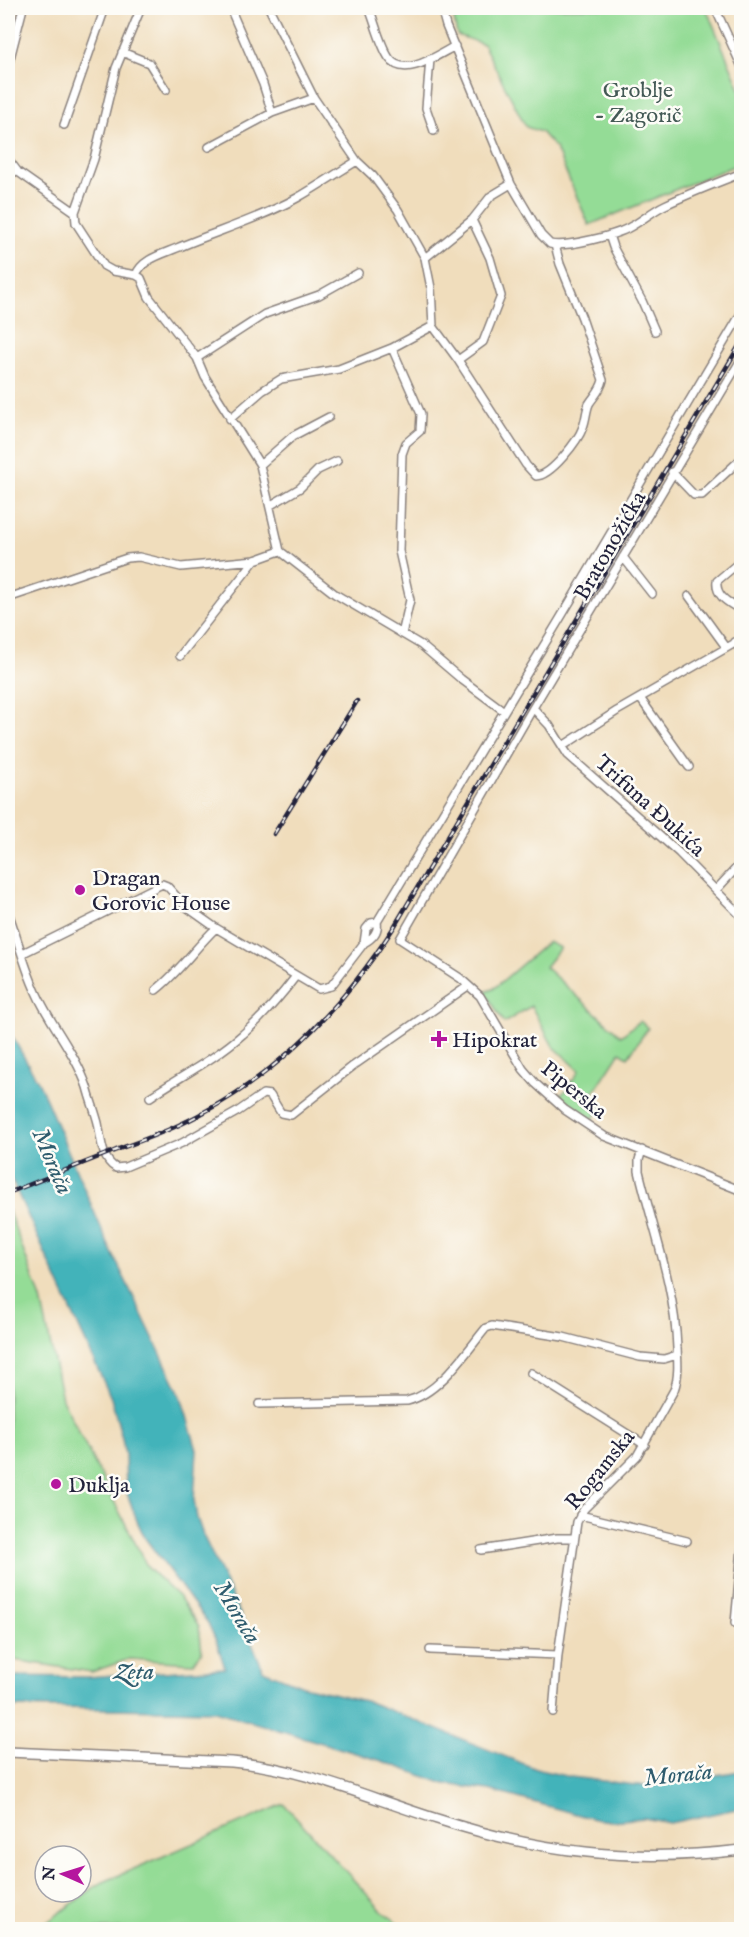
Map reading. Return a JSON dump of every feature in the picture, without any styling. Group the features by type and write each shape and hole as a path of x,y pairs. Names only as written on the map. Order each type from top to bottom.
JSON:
{"main road":[{"path":"8,1752 228,1762 269,1767 316,1779 464,1828 520,1842 573,1851 654,1856 741,1850"}],"street":[{"path":"8,66 23,8"},
{"path":"63,125 105,8"},
{"path":"141,8 116,68 94,159 75,212 76,223 104,266 113,271 141,278 150,297 197,358 205,377 260,465 280,551 335,594 421,645 504,711"},
{"path":"230,8 263,84 272,113"},
{"path":"269,8 314,98 357,161 373,176 398,210 425,258 433,326 534,475 540,476 548,473 576,440 583,428 589,406 603,380 555,245"},
{"path":"441,8 454,46 511,184 543,238 555,245 609,235 632,226 672,202 741,173"},
{"path":"715,8 741,67"},
{"path":"370,14 389,58 394,62 408,67 430,59 454,46"},
{"path":"122,52 149,63 166,90"},
{"path":"430,59 426,108 434,131"},
{"path":"209,147 272,113 314,98"},
{"path":"8,159 18,172 75,212"},
{"path":"136,275 140,267 148,260 228,229 296,198 357,161"},
{"path":"425,258 472,220 491,196 511,184"},
{"path":"458,360 483,342 501,296 490,258 472,220"},
{"path":"609,235 655,331"},
{"path":"197,358 265,314 319,295 358,273"},
{"path":"23,954 162,884 167,886 185,906 216,928 319,989 327,988 338,979 364,943 366,929 371,923 377,922 741,312"},
{"path":"230,418 262,390 281,379 339,369 392,348 433,326"},
{"path":"392,348 421,414 422,425 420,431 406,442 402,454 399,551 410,600 402,634"},
{"name":"Bratonožićka","path":"533,708 741,358"},
{"path":"260,465 293,436 329,417"},
{"path":"672,472 694,495 702,495 741,459"},
{"path":"270,505 300,488 318,470 337,460"},
{"path":"8,598 127,558 139,557 181,567 255,560 280,551"},
{"path":"623,557 652,594"},
{"path":"180,656 255,560"},
{"path":"741,560 717,581 716,588 720,595 741,611"},
{"path":"689,596 726,647"},
{"path":"533,708 563,746 738,640 741,651"},
{"path":"640,698 689,767"},
{"name":"Piperska","path":"533,708 398,938 455,974 480,996 523,1069 565,1110 604,1136 741,1191"},
{"name":"Trifuna Đukića","path":"563,746 568,755 680,853 741,915"},
{"path":"716,890 741,862"},
{"path":"8,912 27,971 43,1006 81,1070 98,1121 102,1145 110,1164 116,1168 125,1167 182,1143 237,1112 263,1094 270,1095 281,1113 291,1114 353,1066 468,986"},
{"path":"156,990 172,977 216,928"},
{"path":"150,1097 218,1054 243,1034 280,997 296,976"},
{"name":"Rogamska","path":"552,1712 573,1538 580,1515 637,1456 676,1384 677,1355 672,1296 639,1171 642,1150"},
{"path":"259,1404 416,1399 440,1382 486,1328 492,1326 563,1337 640,1357 664,1359 677,1355"},
{"path":"531,1373 645,1444"},
{"path":"580,1515 687,1541"},
{"path":"481,1550 557,1538 573,1538"},
{"path":"735,1623 741,1548"},
{"path":"430,1650 558,1655"}],"green space":[{"name":"Groblje - Zagorič","path":"452,8 706,8 741,91 741,163 589,225 556,149 541,132 526,127 483,44 457,35"},
{"path":"548,942 560,948 545,967 621,1036 640,1021 648,1028 628,1057 620,1052 590,1098 601,1107 590,1123 559,1095 571,1087 569,1082 574,1079 579,1070 553,1046 531,1006 504,1023 485,992 493,989"},
{"name":"Duklja","path":"8,1209 41,1299 62,1399 148,1568 180,1598 199,1626 202,1652 193,1663 129,1659 92,1672 8,1659"},
{"path":"284,1804 384,1913 408,1929 38,1929 72,1904 93,1904 93,1888"}],"water":[{"name":"Morača","path":"8,1029 39,1083 108,1244 181,1396 197,1450 194,1500 197,1518 263,1670 303,1686 369,1702 539,1770 571,1777 635,1785 655,1785 741,1771 741,1808 670,1823 644,1818 611,1821 594,1819 489,1790 445,1784 382,1761 215,1711 8,1707 8,1676 86,1677 225,1668 208,1623 145,1538 137,1521 126,1490 125,1455 111,1398 8,1172"}],"railway":[{"path":"8,1193 161,1133 206,1111 235,1094 288,1054 334,1007 394,927 742,341"},
{"path":"274,834 357,701"}],"place":[{"name":"Dragan Gorovic House","path":"80,890"},
{"name":"Hipokrat","path":"439,1039"},
{"name":"Duklja","path":"56,1484"}],"water label":[{"name":"Zeta","path":"134,1671"}]}
